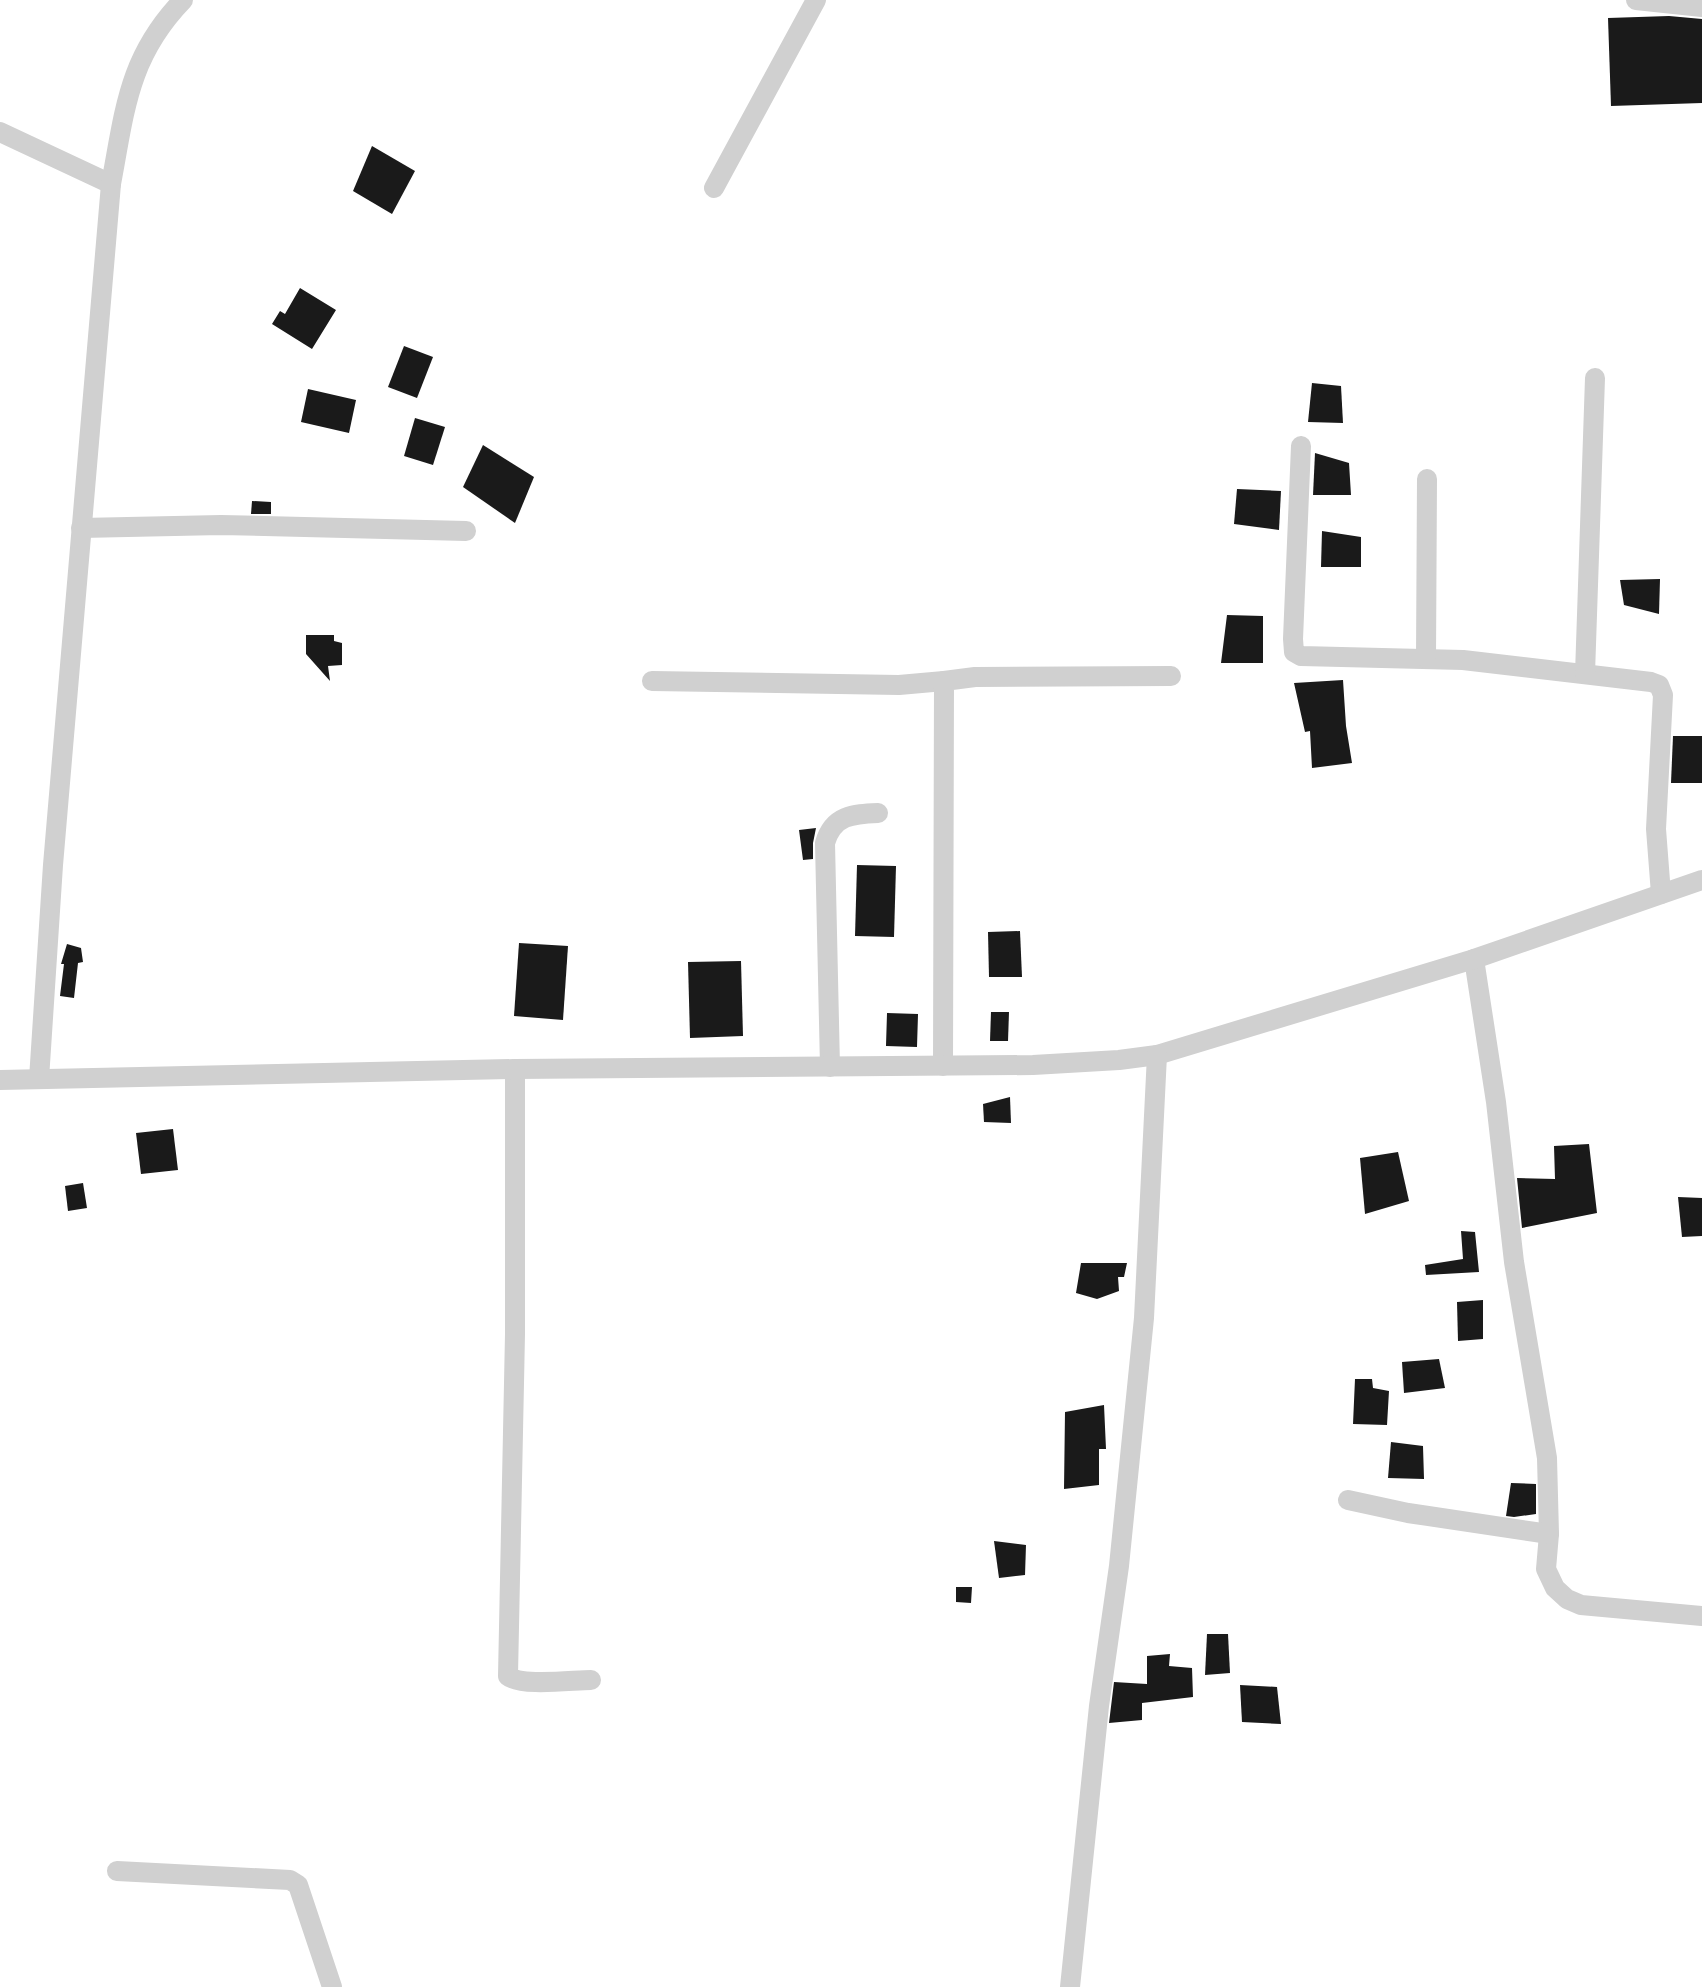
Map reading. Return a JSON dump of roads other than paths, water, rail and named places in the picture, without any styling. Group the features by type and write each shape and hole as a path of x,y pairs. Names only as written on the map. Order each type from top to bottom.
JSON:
{"street":[{"path":"39,1079 53,865 111,184 128,93 140,62 155,32 183,0"},
{"path":"714,188 816,0"},
{"path":"1636,0 1702,8"},
{"path":"0,132 111,184"},
{"path":"1585,674 1595,378"},
{"path":"1301,446 1294,652 1301,656 1463,660 1651,682 1659,685 1662,690 1656,829 1660,894"},
{"path":"1426,658 1427,478"},
{"path":"81,528 221,525 466,531"},
{"path":"652,681 899,685 975,677 1171,676"},
{"path":"943,1066 944,681"},
{"path":"830,1067 825,843 828,831 840,820 853,814 878,813"},
{"path":"0,1080 515,1069 1033,1065 1119,1060 1157,1055 1474,959 1702,880"},
{"path":"1474,959 1496,1102 1514,1262 1547,1458 1549,1534 1546,1569 1555,1588 1567,1599 1581,1605 1702,1616"},
{"path":"1070,1987 1100,1706 1119,1566 1144,1318 1157,1055"},
{"path":"515,1069 515,1334 508,1676 513,1680 525,1681 591,1680"},
{"path":"1348,1500 1408,1513 1549,1534"},
{"path":"117,1871 290,1880 298,1885 332,1987"}]}
